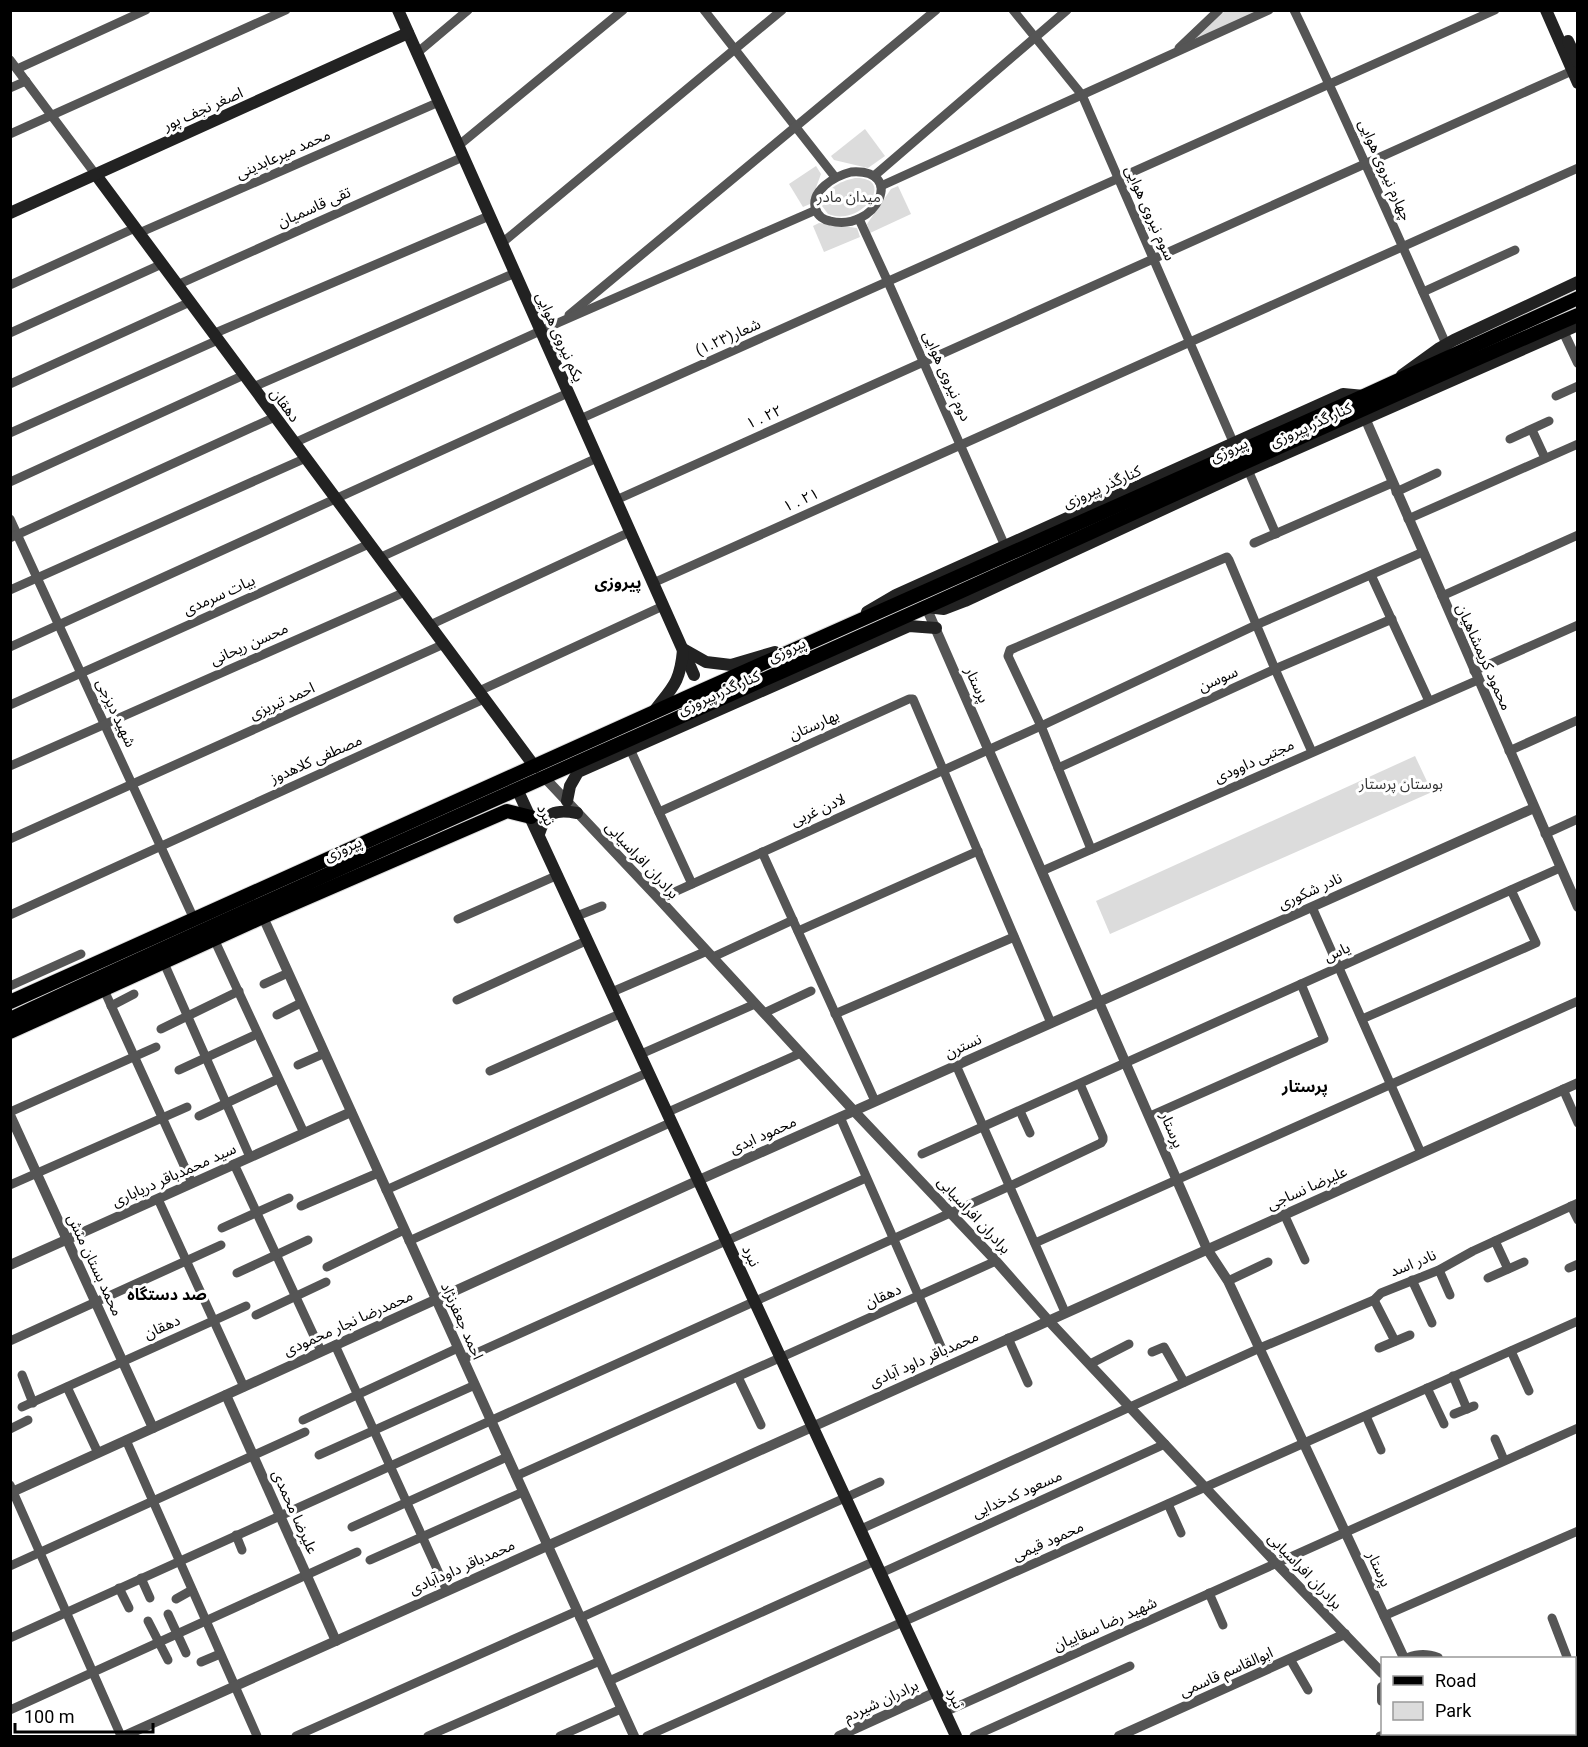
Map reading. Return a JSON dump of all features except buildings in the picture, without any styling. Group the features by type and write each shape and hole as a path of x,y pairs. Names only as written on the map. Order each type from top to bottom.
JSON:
{"main road":[{"name":"یکم نیروی هوایی","path":"398,10 694,675"},
{"path":"1546,10 1575,67"},
{"path":"1554,10 1575,67 1578,84"},
{"name":"اصغر نجف پور","path":"10,213 408,33"},
{"name":"دهقان","path":"96,175 539,772"},
{"path":"1391,384 1446,344 1578,282"},
{"name":"پیروزی","path":"10,1002 194,919 539,772 707,704 1061,532 1578,298"},
{"name":"پیروزی","path":"10,1019 260,912 388,847 517,789 539,772 652,714 858,622 923,601 1242,468 1578,315"},
{"name":"کنار گذر پیروزی","path":"1242,468 1365,418 1578,325"},
{"name":"کنارگذر پیروزی","path":"858,622 866,612 896,595 1342,394 1364,396"},
{"path":"1061,532 1092,507"},
{"name":"کنار گذر پیروزی","path":"567,801 570,786 578,772 909,626 936,628"},
{"path":"652,714 673,688 678,678 683,649 706,662 731,665 822,638"},
{"path":"701,717 707,704 721,708"},
{"name":"نبرد","path":"517,789 957,1737"},
{"path":"10,1032 214,939 260,912 346,881 507,811 531,817"},
{"path":"538,834 551,814 578,813"},
{"path":"388,847 411,852"},
{"path":"346,881 357,862"},
{"path":"51,983 59,997"}],"street":[{"path":"17,69 146,10"},
{"path":"10,134 286,10"},
{"path":"417,53 468,10"},
{"name":"تقی قاسمیان","path":"177,285 461,152 623,10"},
{"path":"705,10 835,177"},
{"path":"502,243 782,10"},
{"path":"560,322 936,10"},
{"name":"سوم نیروی هوایی","path":"1013,10 1082,94 1234,444"},
{"path":"874,176 1067,10"},
{"path":"1172,54 1219,10"},
{"path":"881,186 1269,10"},
{"name":"چهارم نیروی هوایی","path":"1294,10 1446,344"},
{"name":"شعار(۱.۲۳)","path":"580,419 1495,10"},
{"name":"دهقان","path":"10,60 96,175"},
{"name":"۱ . ۲۲","path":"616,500 1366,164 1575,67"},
{"path":"10,88 26,81"},
{"name":"محمد میرعابدینی","path":"10,285 439,102"},
{"name":"۱ . ۲۱","path":"653,583 1578,168"},
{"path":"856,172 874,176 881,186 881,197 876,205 859,219 848,223 833,222 822,218 816,210 818,195 835,177 856,172"},
{"path":"294,442 816,210"},
{"path":"10,433 216,337 489,216"},
{"name":"دوم نیروی هوایی","path":"859,219 1005,546"},
{"path":"1423,292 1515,250"},
{"path":"10,333 162,264"},
{"path":"253,387 515,273"},
{"path":"10,384 190,302"},
{"path":"1563,331 1578,363"},
{"path":"10,482 244,375"},
{"path":"1556,396 1578,386"},
{"path":"10,647 568,393"},
{"path":"14,537 275,417"},
{"name":"محمود کریمشاهیان","path":"1365,418 1545,834 1575,894 1578,907"},
{"path":"1510,439 1549,421"},
{"path":"1532,430 1545,458"},
{"path":"1408,519 1578,444"},
{"path":"10,590 306,458"},
{"path":"379,558 597,458"},
{"path":"1242,468 1276,534"},
{"path":"1254,543 1394,487 1437,473"},
{"name":"شهید دیزجی","path":"10,519 14,537 38,578 194,919"},
{"path":"430,625 630,532"},
{"path":"1442,596 1578,536"},
{"name":"بیات سرمدی","path":"10,705 369,544"},
{"name":"لادن غربی","path":"659,899 1041,726 1256,625 1422,552"},
{"path":"1091,849 1041,726 1008,656 1010,650 1222,557 1227,557 1312,752"},
{"path":"1371,575 1429,701"},
{"name":"محسن ریحانی","path":"10,766 405,592"},
{"name":"پرستار","path":"923,601 1207,1249 1228,1281 1403,1657"},
{"name":"مصطفی کلاهدوز","path":"10,915 482,695 663,606"},
{"name":"سوسن","path":"1058,768 1275,669 1392,619"},
{"name":"مجتبی داوودی","path":"1042,870 1429,701 1476,675 1578,625"},
{"name":"احمد تبریزی","path":"10,839 444,644"},
{"name":"بهارستان","path":"659,812 909,699 915,702 944,770"},
{"path":"1509,751 1578,720"},
{"path":"630,749 692,884"},
{"path":"944,770 1051,1023"},
{"name":"برادران افراسیابی","path":"539,772 996,1261 1048,1320 1276,1563 1381,1671"},
{"name":"نادر شکوری","path":"1099,1001 1534,808"},
{"path":"1545,834 1578,819"},
{"path":"798,931 978,851"},
{"path":"762,852 875,1101"},
{"name":"یاس","path":"922,1154 1560,868"},
{"path":"458,919 558,875"},
{"path":"1362,1019 1536,943 1511,890"},
{"path":"577,916 602,906"},
{"path":"1312,907 1421,1153"},
{"name":"احمد جعفرنژاد","path":"260,912 634,1737"},
{"path":"612,992 793,920"},
{"path":"835,1014 1014,937"},
{"path":"214,939 304,1133"},
{"path":"458,1000 588,940"},
{"path":"10,986 81,954"},
{"path":"164,963 250,1157"},
{"path":"264,984 288,973"},
{"path":"1150,1116 1324,1039 1301,984"},
{"path":"104,990 192,1183"},
{"path":"161,1029 239,991"},
{"path":"764,1013 811,991"},
{"path":"111,1006 134,994"},
{"name":"نسترن","path":"840,1117 1099,1001"},
{"path":"1035,1243 1578,1001"},
{"path":"277,1015 302,1003"},
{"path":"640,1054 755,1004"},
{"path":"490,1071 621,1013"},
{"path":"179,1070 257,1034"},
{"path":"10,1114 156,1047"},
{"path":"327,1267 407,1235 670,1117 801,1053"},
{"path":"298,1065 323,1054"},
{"path":"956,1065 1065,1312"},
{"path":"386,1190 649,1072"},
{"path":"199,1116 278,1079"},
{"name":"علیرضا نساجی","path":"1048,1320 1578,1083"},
{"path":"10,1638 1101,1143 1103,1140 1080,1084"},
{"path":"1563,1089 1578,1123"},
{"path":"10,1185 187,1107"},
{"path":"1020,1111 1030,1133"},
{"name":"سید محمدباقر دریاباری","path":"10,1265 351,1112"},
{"name":"محمد بستان منش","path":"10,1114 153,1428"},
{"path":"840,1117 942,1349"},
{"name":"محمود ابدی","path":"699,1180 840,1117"},
{"path":"234,1164 321,1352"},
{"path":"301,1206 378,1173"},
{"path":"463,1359 866,1178"},
{"name":"محمدرضا نجار محمودی","path":"11,1490 98,1453 699,1180"},
{"path":"222,1228 289,1198"},
{"path":"158,1199 244,1387"},
{"path":"1574,1205 1578,1220"},
{"name":"نادر اسد","path":"861,1529 1260,1348 1374,1300 1382,1293 1439,1270 1495,1241 1574,1205"},
{"path":"1284,1214 1305,1260"},
{"path":"237,1273 308,1240"},
{"path":"1495,1241 1508,1269"},
{"path":"10,1341 221,1245"},
{"name":"دهقان","path":"516,1476 996,1261"},
{"path":"1228,1281 1268,1262"},
{"path":"1488,1278 1524,1262"},
{"path":"1439,1270 1450,1295"},
{"path":"1412,1280 1432,1323"},
{"path":"256,1315 326,1282"},
{"path":"1374,1300 1395,1341"},
{"name":"دهقان","path":"22,1407 246,1306"},
{"name":"محمدباقر داود آبادی","path":"813,1426 1048,1320"},
{"name":"محمود قیمی","path":"647,1737 1578,1321"},
{"path":"1379,1348 1410,1335"},
{"path":"1008,1338 1028,1383"},
{"path":"1090,1364 1129,1344"},
{"path":"335,1345 447,1591"},
{"path":"1152,1352 1164,1347 1184,1382"},
{"path":"303,1420 458,1348"},
{"path":"1511,1351 1529,1391"},
{"path":"22,1375 33,1403"},
{"path":"1453,1376 1471,1407 1454,1414"},
{"path":"738,1377 761,1425"},
{"path":"319,1455 474,1385"},
{"path":"67,1387 98,1453"},
{"path":"1427,1388 1444,1424"},
{"name":"علیرضا محمدی","path":"226,1395 336,1641"},
{"path":"1366,1416 1381,1449"},
{"path":"10,1429 28,1420"},
{"name":"محمدباقر داودآبادی","path":"123,1737 813,1426"},
{"name":"شهید رضا سقاییان","path":"945,1712 1578,1428"},
{"path":"10,1566 305,1432"},
{"path":"1495,1439 1504,1460"},
{"path":"126,1440 257,1737"},
{"name":"مسعود کدخدایی","path":"609,1681 1165,1444"},
{"path":"352,1527 507,1457"},
{"path":"296,1737 880,1482"},
{"path":"11,1490 123,1737"},
{"path":"370,1560 523,1492"},
{"path":"1168,1504 1181,1533"},
{"path":"1384,1616 1578,1531"},
{"path":"236,1536 242,1550"},
{"path":"10,1710 357,1552"},
{"path":"141,1578 150,1598"},
{"path":"119,1588 129,1608"},
{"path":"176,1599 192,1590"},
{"path":"1209,1593 1223,1625"},
{"path":"168,1614 186,1653"},
{"path":"1552,1618 1566,1657"},
{"path":"148,1621 168,1660"},
{"name":"ابوالقاسم قاسمی","path":"1119,1737 1345,1634"},
{"path":"201,1662 220,1654"},
{"path":"1414,1657 1430,1655 1434,1657"},
{"path":"1290,1659 1308,1690"},
{"path":"428,1737 600,1661"},
{"path":"974,1737 1130,1666"},
{"name":"برادران شیردم","path":"839,1737 936,1692"},
{"path":"560,1737 621,1709"}],"green space":[{"path":"1225,11 1259,11 1188,44"},
{"path":"865,129 885,156 868,168 834,160 831,156"},
{"path":"816,166 821,174 810,204 803,207 789,184"},
{"name":"میدان مادر","path":"855,178 868,180 874,185 874,193 870,201 852,214 840,216 828,214 822,206 825,195 838,184"},
{"path":"898,186 911,214 870,233 867,224 891,189"},
{"path":"819,223 857,228 860,237 824,252 813,226"},
{"name":"بوستان پرستار","path":"1415,756 1432,792 1110,934 1096,901"}],"district":[{"name":"پیروزی","path":"618,582"},
{"name":"پرستار","path":"1305,1086"},
{"name":"صد دستگاه","path":"167,1294"}]}
